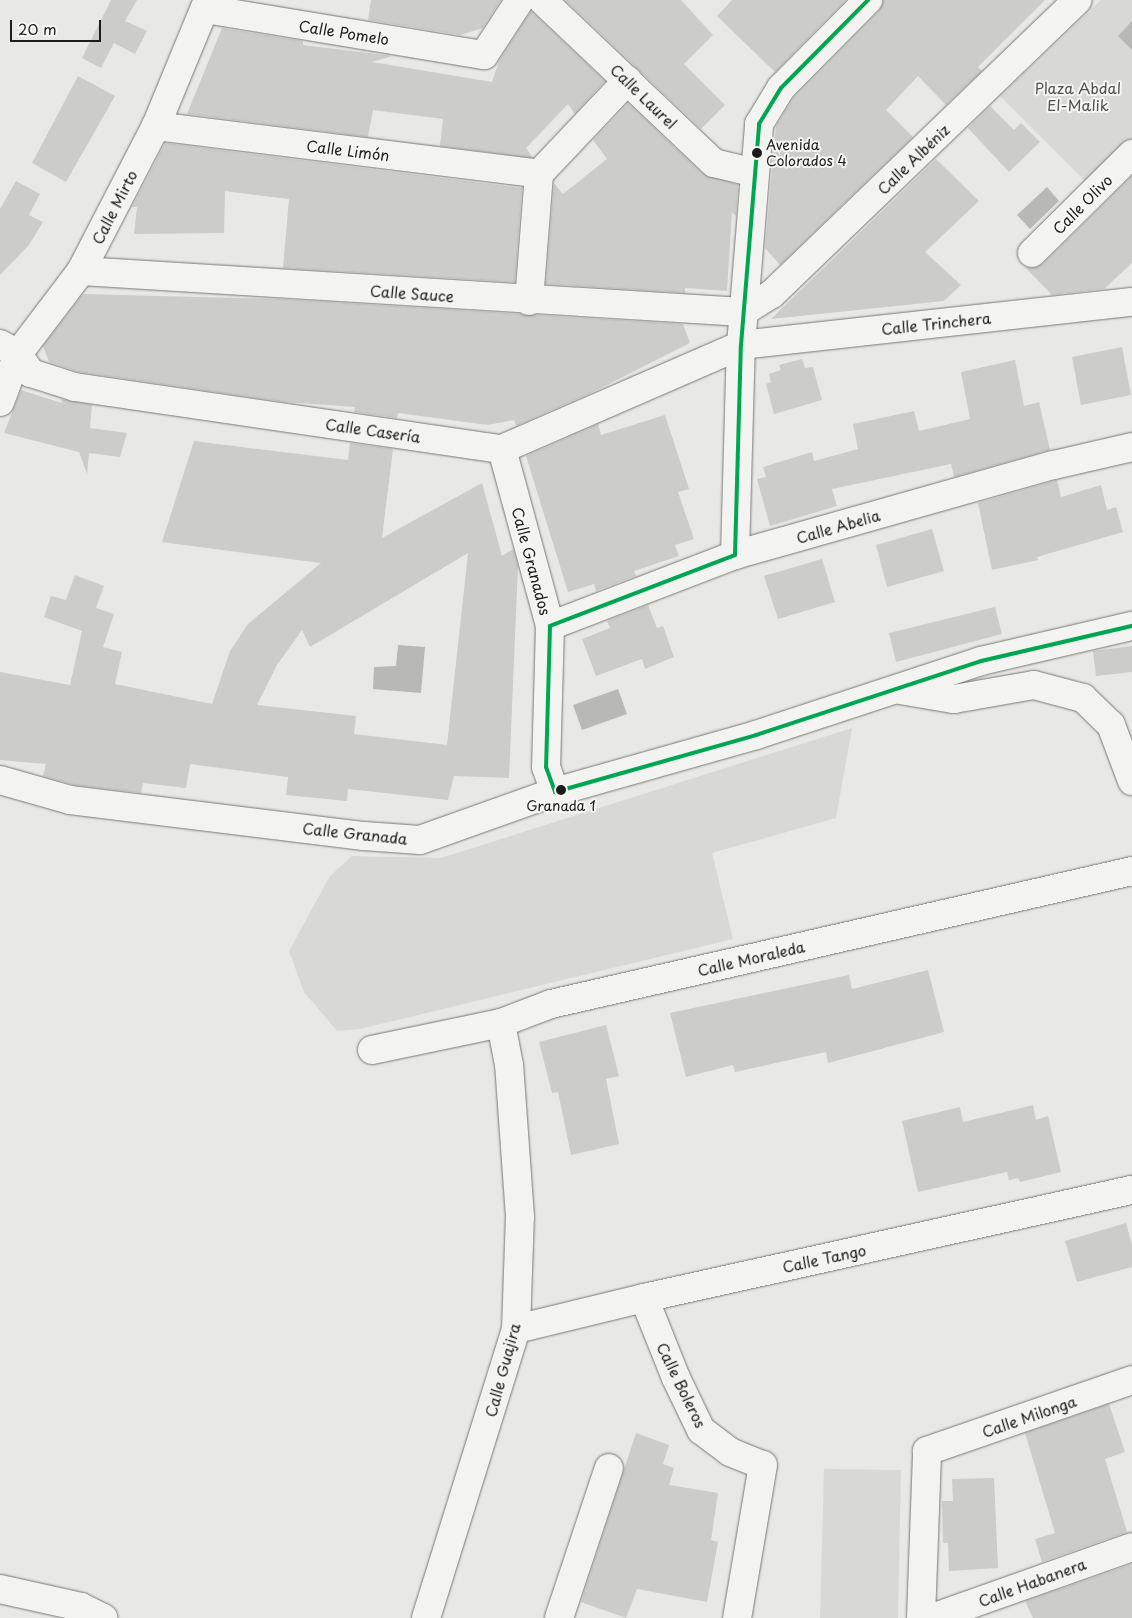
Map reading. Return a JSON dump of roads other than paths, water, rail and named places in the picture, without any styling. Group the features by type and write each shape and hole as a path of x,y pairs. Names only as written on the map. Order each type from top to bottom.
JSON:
{"street":[{"name":"Calle Pomelo","path":"206,4 484,55 520,0"},
{"name":"Calle Laurel","path":"542,0 714,163 755,173"},
{"path":"734,555 741,345 759,124 781,88 868,0"},
{"name":"Calle Albéniz","path":"743,312 772,294 1078,0"},
{"name":"Calle Mirto","path":"0,402 9,349 81,271 156,126 206,4"},
{"path":"529,300 539,174 628,80"},
{"name":"Calle Limón","path":"156,126 539,174"},
{"name":"Calle Olivo","path":"1032,253 1132,154"},
{"name":"Calle Sauce","path":"81,271 743,312"},
{"name":"Calle Trinchera","path":"741,345 1132,302"},
{"path":"502,449 741,345"},
{"name":"Calle Casería","path":"9,349 30,373 75,387 502,449"},
{"name":"Calle Abelia","path":"550,626 734,555 1054,465 1132,448"},
{"name":"Calle Granados","path":"502,449 550,626 546,767 555,792"},
{"name":"Calle Granada","path":"0,780 70,800 364,836 420,840 555,792 900,690 981,662 1132,626"},
{"path":"900,690 954,698 1034,685 1083,698 1112,725 1132,781"},
{"name":"Calle Moraleda","path":"372,1050 501,1024 551,1004 1132,870"},
{"name":"Calle Guajira","path":"426,1618 516,1329 520,1217 509,1065 501,1024"},
{"name":"Calle Tango","path":"516,1329 644,1298 1132,1190"},
{"name":"Calle Boleros","path":"644,1298 676,1378 701,1430 730,1452 763,1465 737,1618"},
{"name":"Calle Milonga","path":"921,1618 927,1451 1132,1380"},
{"path":"559,1618 609,1468"},
{"name":"Calle Habanera","path":"932,1618 1132,1547"},
{"path":"0,1589 81,1607 104,1618"}],"place":[{"name":"Avenida Colorados 4","path":"757,153"},
{"name":"Granada 1","path":"561,790"}],"park label":[{"name":"Plaza Abdal El-Malik","path":"1078,96"}]}
